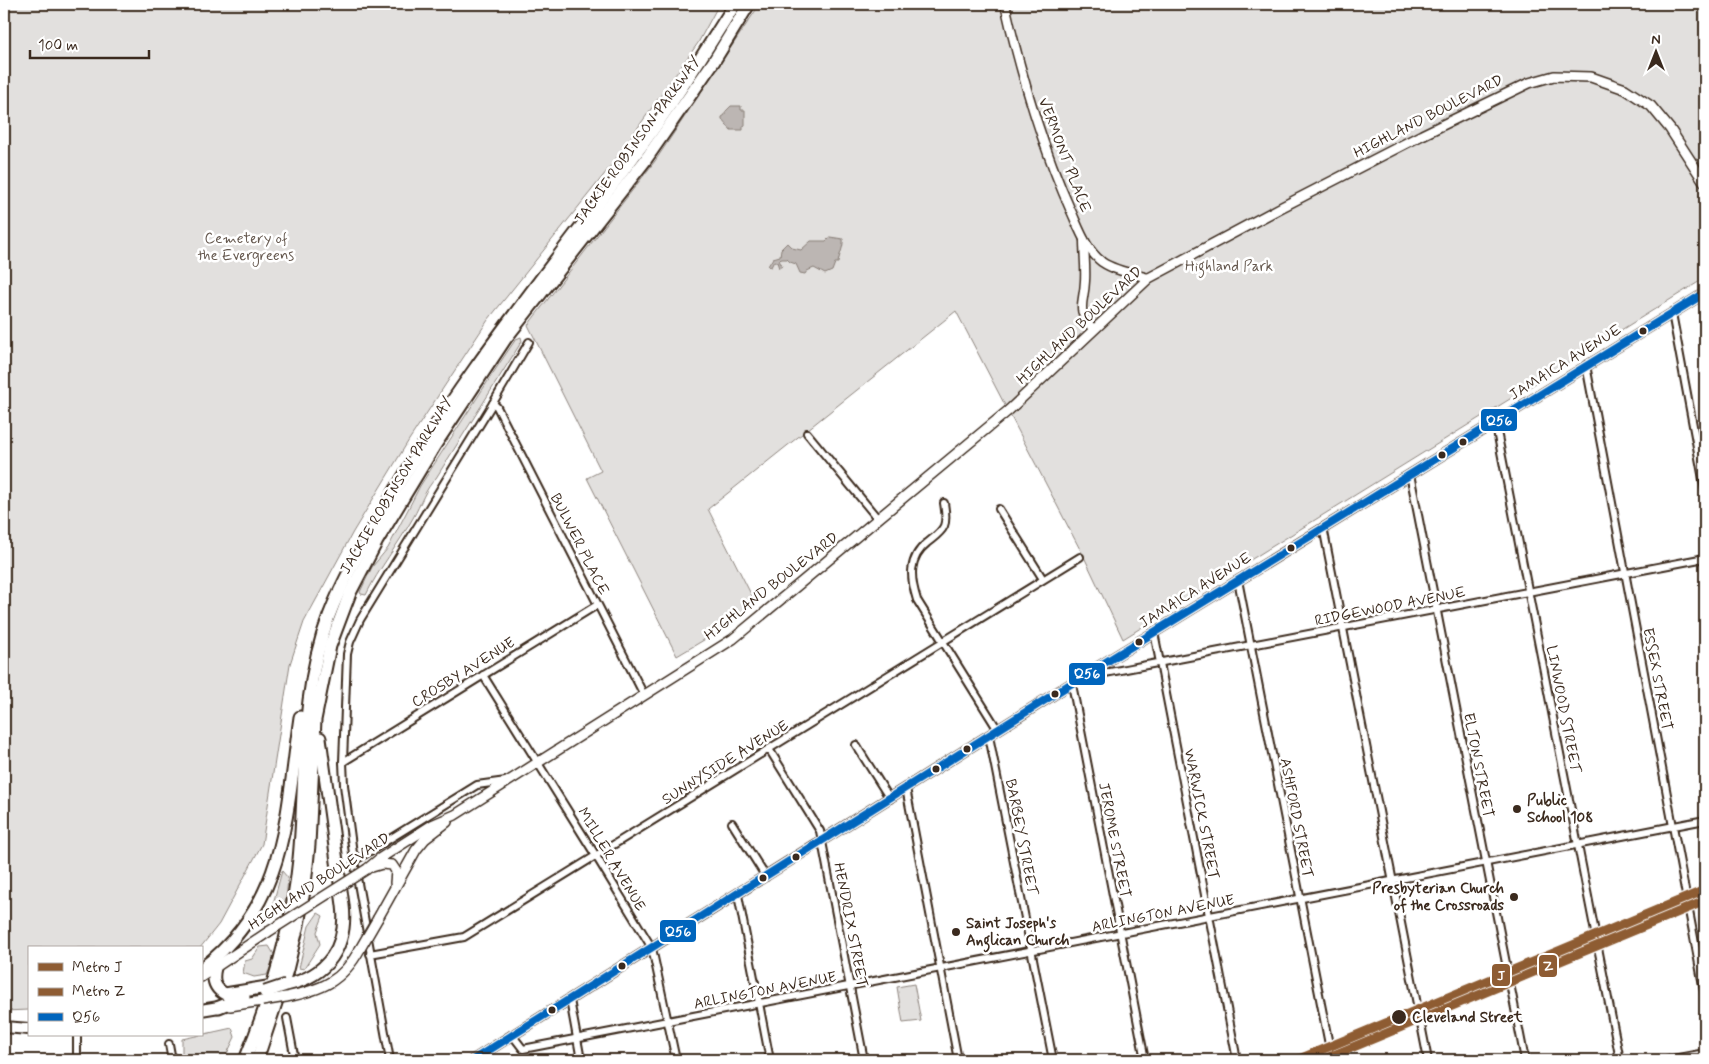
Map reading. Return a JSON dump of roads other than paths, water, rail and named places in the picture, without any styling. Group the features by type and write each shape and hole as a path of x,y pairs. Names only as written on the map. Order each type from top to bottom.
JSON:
{"highway":[{"name":"JACKIE ROBINSON PARKWAY","path":"245,1060 271,993 292,913 299,856 306,739 316,685 321,640 336,599 407,469 445,410 494,339 630,161 686,82 735,4"},
{"name":"JACKIE ROBINSON PARKWAY","path":"257,1060 288,970 302,906 309,845 316,685 350,593 377,541 435,445 506,338 644,162 714,61 749,4"},
{"path":"202,968 218,956 248,921 260,903 273,875 282,838 301,709 316,685"},
{"path":"219,1007 286,985 301,988 333,956 339,945 344,924 343,905 320,742 316,685"},
{"path":"214,968 214,982 219,991 244,998"}],"main road":[{"name":"HIGHLAND BOULEVARD","path":"244,998 301,988 325,986 337,978 349,967 416,850 426,839 455,815 733,639 1009,410 1149,278 1422,135 1529,83 1554,76 1591,77 1624,89 1651,106 1670,129 1705,183"},
{"name":"JAMAICA AVENUE","path":"473,1060 485,1057 570,1000 1080,678 1705,292"},
{"name":"HIGHLAND BOULEVARD","path":"202,976 368,869 379,859 432,825 455,815"},
{"path":"368,869 386,864 392,865 395,869 396,877 388,899"},
{"path":"202,1010 219,1007"},
{"path":"7,1029 28,1029"}],"street":[{"name":"VERMONT PLACE","path":"1005,4 1016,52 1036,122 1061,188 1084,240 1102,262 1119,270 1149,278"},
{"path":"1084,240 1085,281 1081,304 1086,320 1094,329"},
{"path":"1672,313 1705,490"},
{"path":"390,1060 354,861 344,785 343,762 347,654 360,620 493,403 528,342"},
{"name":"ESSEX STREET","path":"1586,365 1705,996"},
{"name":"BULWER PLACE","path":"493,403 644,695"},
{"name":"LINWOOD STREET","path":"1495,421 1620,1060"},
{"path":"807,433 878,520"},
{"name":"ELTON STREET","path":"1410,474 1525,1060"},
{"path":"944,503 945,518 943,529 923,546 916,558 911,578 917,600 998,730"},
{"path":"998,509 1043,579"},
{"path":"1323,527 1428,1060"},
{"name":"SUNNYSIDE AVENUE","path":"370,954 464,937 1080,557"},
{"name":"RIDGEWOOD AVENUE","path":"1080,678 1705,558"},
{"name":"ASHFORD STREET","path":"1238,580 1331,1056"},
{"name":"CROSBY AVENUE","path":"343,762 596,605"},
{"name":"WARWICK STREET","path":"1154,632 1238,1060"},
{"name":"MILLER AVENUE","path":"483,675 652,948 676,1060"},
{"name":"JEROME STREET","path":"1072,684 1145,1060"},
{"name":"BARBEY STREET","path":"989,736 1053,1060"},
{"path":"856,745 890,799"},
{"name":"HENDRIX STREET","path":"769,749 820,831 864,1060"},
{"name":"HIGHLAND BOULEVARD","path":"354,861 477,785 508,781"},
{"path":"906,788 958,1060"},
{"name":"ARLINGTON AVENUE","path":"514,1036 523,1049 1705,820"},
{"path":"732,823 766,877"},
{"path":"738,894 770,1060"},
{"path":"1312,1060 1331,1056 1419,1015 1705,895"},
{"path":"570,1000 581,1060"},
{"path":"287,1018 295,1060"},
{"path":"77,1036 77,1060"},
{"path":"169,1044 172,1060"},
{"path":"1668,1060 1705,1053"}],"metro line":[{"name":"J","path":"1297,1060 1705,890"},
{"name":"Z","path":"1322,1060 1705,901"}],"place":[{"name":"Public School 108","path":"1517,809"},
{"name":"Presbyterian Church of the Crossroads","path":"1514,897"},
{"name":"Saint Joseph's Anglican Church","path":"956,932"},
{"name":"Cleveland Street","path":"1399,1017"}],"park label":[{"name":"Cemetery of the Evergreens","path":"246,246"},
{"name":"Highland Park","path":"1229,266"}]}
